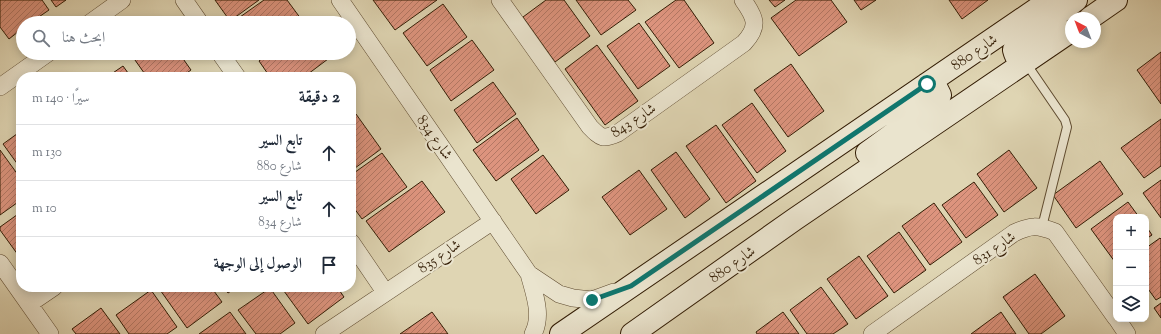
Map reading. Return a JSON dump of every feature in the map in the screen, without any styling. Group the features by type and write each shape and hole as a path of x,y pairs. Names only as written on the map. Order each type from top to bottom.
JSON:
{"street":[{"path":"100,16 122,0"},
{"path":"184,0 195,16"},
{"name":"شارع 834","path":"340,0 351,16"},
{"name":"شارع 843","path":"500,0 590,127 603,138 618,133 744,42 750,36 754,22 752,13 743,0"},
{"name":"شارع 880","path":"561,334 1050,0"},
{"path":"1026,62 1019,60 1015,56 1014,50 1027,37 1076,0"},
{"path":"1099,12 1116,0"},
{"name":"شارع 834","path":"356,23 530,274 559,294 574,298 592,300 631,286"},
{"name":"شارع 880","path":"632,334 795,220 1065,35"},
{"path":"21,72 38,60"},
{"path":"225,60 233,72"},
{"path":"0,87 16,76"},
{"path":"795,220 809,199 821,186 937,102 940,95 937,89 927,84"},
{"name":"شارع 835","path":"324,334 493,221"},
{"name":"شارع 831","path":"872,334 1014,233 1028,227 1042,227"},
{"path":"1042,227 1055,232 1113,315"},
{"path":"356,249 386,292"},
{"path":"0,263 16,286"},
{"name":"شارع 834","path":"530,274 538,311 536,328 533,334"},
{"path":"21,292 50,334"},
{"path":"29,304 47,292"},
{"path":"1118,322 1127,334"}],"lane":[{"path":"1026,62 1065,120 1067,127 1042,227"}],"building":[{"path":"0,0 42,0 49,10 40,16 16,16 16,34 9,39 0,27"},
{"path":"51,0 66,0 56,7"},
{"path":"215,0 259,0 237,16 226,16"},
{"path":"264,0 287,0 299,16 241,16"},
{"path":"373,0 437,0 395,30"},
{"path":"546,0 564,0 590,36 555,62 523,17"},
{"path":"576,0 628,0 636,10 601,35"},
{"path":"676,0 684,0 714,43 679,68 645,22"},
{"path":"769,0 785,0 775,7"},
{"path":"796,0 831,0 847,22 799,56 771,18"},
{"path":"854,0 876,0 861,10"},
{"path":"949,0 988,0 962,19"},
{"path":"443,4 467,37 427,66 403,33"},
{"path":"639,23 670,66 638,89 607,46"},
{"path":"472,40 494,70 451,101 430,70"},
{"path":"597,45 638,101 605,125 565,69"},
{"path":"1161,52 1161,104 1137,70"},
{"path":"135,60 184,60 191,70 188,72 143,72"},
{"path":"327,60 311,72 267,72 259,61"},
{"path":"791,64 824,111 788,137 754,90"},
{"path":"123,66 127,72 114,72"},
{"path":"493,82 516,114 477,143 454,110"},
{"path":"752,103 786,151 757,173 722,125"},
{"path":"356,114 381,149 356,167"},
{"path":"517,118 539,150 496,181 473,150"},
{"path":"1161,119 1161,166 1144,178 1121,148"},
{"path":"716,125 756,181 726,203 686,146"},
{"path":"16,135 16,162 3,144"},
{"path":"0,150 16,172 16,204 0,215"},
{"path":"1009,150 1037,188 1004,212 977,174"},
{"path":"676,152 710,199 685,218 651,170"},
{"path":"382,153 407,187 362,219 356,211 356,171"},
{"path":"543,155 569,190 536,214 511,179"},
{"path":"1100,161 1123,194 1076,228 1053,195"},
{"path":"639,170 667,209 630,235 602,197"},
{"path":"1161,180 1161,218 1143,193"},
{"path":"422,181 445,212 389,252 366,221"},
{"path":"974,182 998,215 966,238 942,205"},
{"path":"1128,202 1137,214 1113,214 1113,259 1091,229"},
{"path":"934,203 962,242 930,265 902,226"},
{"path":"16,216 16,252 0,230 0,227"},
{"path":"899,232 926,270 894,293 867,256"},
{"path":"1160,238 1161,239 1161,297 1156,300 1149,290 1149,246"},
{"path":"859,256 888,296 856,319 827,279"},
{"path":"1035,274 1065,316 1041,334 1029,334 1003,297"},
{"path":"821,287 848,324 833,334 807,334 790,310"},
{"path":"148,292 152,292 177,327 167,334 129,334 116,315"},
{"path":"162,292 215,292 222,302 187,328"},
{"path":"264,292 273,292 295,323 280,334 256,334 238,310"},
{"path":"285,292 340,292 344,297 308,324"},
{"path":"1161,303 1161,318 1154,308"},
{"path":"101,308 120,334 76,334 72,329"},
{"path":"230,312 246,334 199,334"},
{"path":"432,312 448,334 400,334"},
{"path":"783,312 799,334 757,334 756,332"},
{"path":"1001,312 1016,334 971,334"}],"route":[{"path":"592,300 631,286 927,84"}]}
